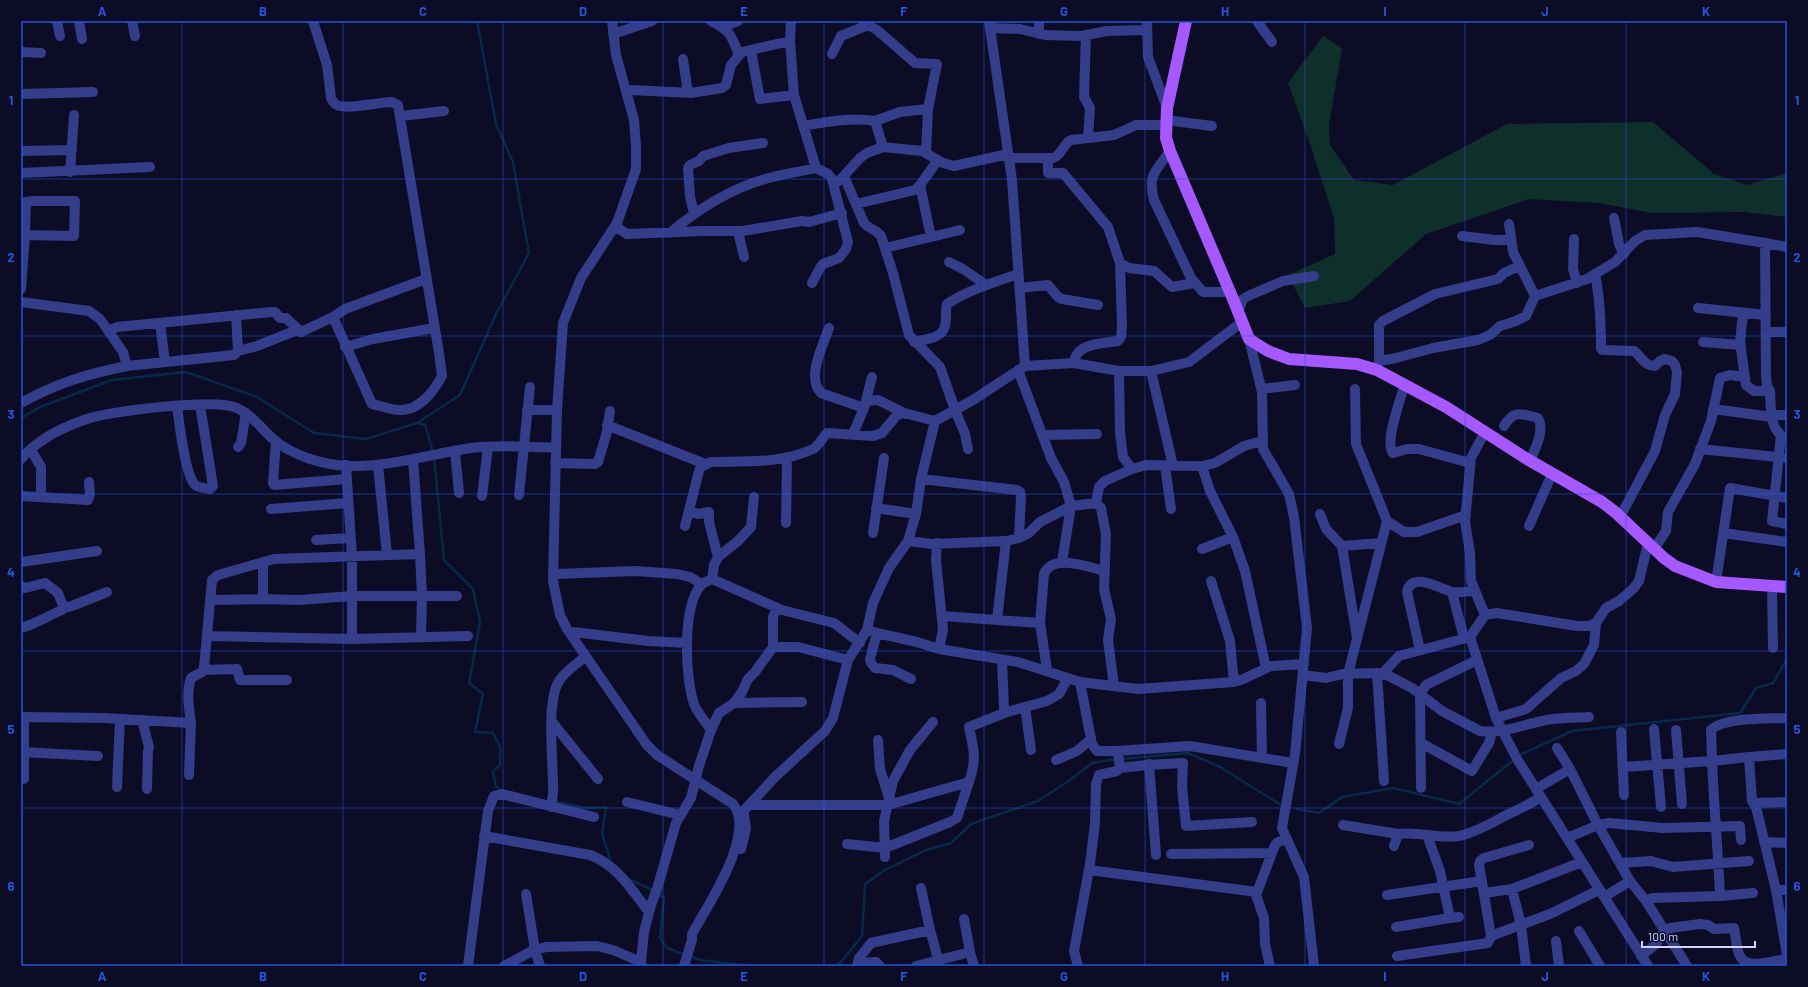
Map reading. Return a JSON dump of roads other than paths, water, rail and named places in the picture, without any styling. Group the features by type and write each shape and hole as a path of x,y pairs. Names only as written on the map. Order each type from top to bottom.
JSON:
{"main road":[{"path":"1186,21 1166,117 1166,138 1170,151 1231,292 1249,339 1268,351 1289,359 1378,365 1404,386 1446,407 1530,461 1602,502 1675,566 1716,582 1787,587"}],"street":[{"path":"57,21 60,36"},
{"path":"79,21 82,39"},
{"path":"132,21 135,36"},
{"path":"313,21 327,65 331,98 333,102 338,106 348,107 392,102 398,105 442,376 426,398 409,409 400,410 372,404 333,316"},
{"path":"612,21 638,119 641,146 640,170 632,198 617,228 585,281 568,324 557,463 553,581 560,615 567,628 647,745 657,756 696,777"},
{"path":"616,21 616,55 634,120 636,169 617,228 582,278 563,323 556,447 557,574 564,613 574,632 651,742 660,752 733,804 738,810 744,811 888,802 969,782"},
{"path":"616,34 652,21"},
{"path":"712,21 723,27 730,34 739,55"},
{"path":"723,27 738,21"},
{"path":"791,21 790,41 794,95 816,168"},
{"path":"1039,21 1039,34"},
{"path":"1257,21 1272,42"},
{"path":"832,54 841,36 866,23 877,30 915,63 937,64 928,109 926,153"},
{"path":"1062,562 1071,506 1064,482 1051,458 1021,368 1019,288 1012,180 989,24 1039,34 1086,35 1147,26 1148,58 1166,117"},
{"path":"1086,35 1084,97 1090,108 1088,138"},
{"path":"631,90 688,93 722,88 726,85 730,65 742,52 790,41"},
{"path":"751,51 760,99 794,95"},
{"path":"21,52 40,54"},
{"path":"683,59 688,93"},
{"path":"21,94 93,92"},
{"path":"803,126 832,121 865,119 874,121 900,112 928,109"},
{"path":"401,116 444,111"},
{"path":"70,172 74,115"},
{"path":"834,186 864,156 883,147 922,151 938,160 954,166 1008,156 1048,158 1057,156 1071,140 1114,136 1136,125 1166,117 1212,126"},
{"path":"874,121 883,147"},
{"path":"694,213 690,197 688,168 690,165 699,161 703,156 728,148 763,143"},
{"path":"21,151 72,150"},
{"path":"1170,151 1151,179 1150,187 1154,200 1194,283 1203,292 1231,292"},
{"path":"1048,158 1048,173 1063,173 1108,227 1120,263 1121,337 1118,341 1081,348 1076,352 1074,363"},
{"path":"856,204 915,190 938,160"},
{"path":"21,174 150,168"},
{"path":"670,233 694,213 747,185 764,179 816,168 828,174 834,186 848,237 846,249 838,258 823,264 812,283"},
{"path":"844,176 864,224 868,228 878,231 881,236 894,273 909,335 914,342 940,367 954,410 965,434 968,449"},
{"path":"920,185 931,237"},
{"path":"21,289 23,234 26,202 75,201 74,236 23,234"},
{"path":"617,228 627,234 738,231 802,221 809,222 842,213"},
{"path":"1614,218 1619,244 1624,254"},
{"path":"1508,224 1513,252 1535,296"},
{"path":"885,248 960,230"},
{"path":"738,231 744,257"},
{"path":"1519,266 1504,273 1498,279 1435,294 1382,321 1379,325 1378,365 1396,358 1434,348 1478,340 1490,335 1500,326 1516,322 1526,316 1535,296 1577,283 1595,274 1615,262 1635,241 1645,235 1656,233 1697,232 1787,247"},
{"path":"1462,236 1495,240 1510,240"},
{"path":"1574,239 1573,269 1577,283"},
{"path":"1765,243 1766,376 1767,386 1770,391 1772,416 1777,432 1781,435 1783,458 1774,496 1772,521 1787,524"},
{"path":"949,262 963,269 986,285"},
{"path":"1120,263 1129,268 1154,271 1172,287 1194,283"},
{"path":"914,342 939,336 943,332 946,325 946,311 948,304 986,285 1018,274"},
{"path":"1595,274 1599,293 1602,350 1634,350 1643,362 1655,366 1660,361 1665,359 1675,365 1677,372 1675,394 1665,415 1655,451 1620,517"},
{"path":"828,328 815,371 814,380 817,389 821,393 865,405 878,400 906,414 935,421 973,400 1021,368 1074,363 1119,371 1151,371 1189,362 1240,317 1243,299 1283,281 1314,276"},
{"path":"108,331 118,327 160,322 274,312 280,318 286,318 297,330 301,332 345,309 426,279"},
{"path":"1019,288 1048,286 1058,297 1062,299 1098,305"},
{"path":"21,302 89,311 100,319 123,352 127,366"},
{"path":"1698,308 1766,315"},
{"path":"1743,313 1741,345 1746,385 1754,391 1770,391"},
{"path":"236,315 238,351"},
{"path":"160,322 165,362"},
{"path":"346,347 373,339 434,328"},
{"path":"21,403 54,386 82,376 127,366 230,356 238,351 257,346 297,330"},
{"path":"1766,332 1787,332"},
{"path":"1249,339 1261,389 1263,449 1288,494 1294,517 1307,628 1293,762 1282,828 1304,877 1314,966"},
{"path":"1703,342 1741,345"},
{"path":"1119,371 1120,432 1123,457 1132,469"},
{"path":"1151,371 1157,402 1166,429 1171,509"},
{"path":"1496,718 1526,709 1561,678 1576,671 1584,664 1594,645 1596,623 1606,608 1619,601 1639,581 1651,546 1666,531 1668,512 1695,464 1711,421 1720,378 1730,375 1745,377"},
{"path":"853,434 865,405 872,377"},
{"path":"1261,389 1296,385"},
{"path":"1404,386 1391,436 1390,450 1393,453 1407,449 1419,449 1470,463"},
{"path":"519,495 530,387"},
{"path":"1339,744 1348,708 1348,674 1387,521 1356,444 1355,389"},
{"path":"21,459 48,436 85,419 124,412 177,406 224,404 236,407 246,413 276,440 306,457 346,465 378,465 413,460 455,451 488,447 556,447"},
{"path":"177,406 190,478 194,484 210,489 213,486 200,405"},
{"path":"1713,409 1772,416 1787,415"},
{"path":"527,410 557,410"},
{"path":"557,463 595,464 598,462 608,432 607,425 610,411"},
{"path":"238,447 241,444 246,413"},
{"path":"1504,426 1511,416 1517,413 1538,418 1541,423 1539,439 1530,461"},
{"path":"685,526 699,470 705,464 711,462 751,462 787,457 813,449 827,433 872,436 882,434 897,415 906,414"},
{"path":"911,679 893,670 875,668 871,663 873,603 886,575 908,541 916,514 921,479 935,421"},
{"path":"607,425 705,464"},
{"path":"1485,432 1471,458 1465,521 1470,553 1471,581 1485,615"},
{"path":"1043,435 1097,434"},
{"path":"276,440 274,485 347,480"},
{"path":"1096,503 1099,487 1105,481 1132,469 1146,465 1202,466 1221,460 1244,446 1262,441"},
{"path":"482,496 488,447"},
{"path":"1700,449 1783,458"},
{"path":"31,450 41,467 41,497"},
{"path":"455,451 460,492"},
{"path":"786,523 787,457"},
{"path":"872,533 884,458"},
{"path":"413,460 422,596 421,637"},
{"path":"346,465 352,557 352,639"},
{"path":"378,465 387,555"},
{"path":"1202,466 1215,504 1233,537 1245,571 1266,668"},
{"path":"1529,526 1552,474"},
{"path":"921,479 1017,490 1020,492 1021,497 1019,538"},
{"path":"21,496 88,500 90,494 89,482"},
{"path":"1716,582 1730,488 1787,498"},
{"path":"712,579 714,565 718,557 738,541 751,527 754,497"},
{"path":"271,510 348,503"},
{"path":"908,541 937,544 1006,541 1019,538 1029,533 1044,519 1071,506 1096,503"},
{"path":"1096,503 1101,508 1106,534 1106,602 1111,619 1108,640 1114,686"},
{"path":"876,508 916,514"},
{"path":"688,511 698,514 709,512 709,522 718,557"},
{"path":"1320,514 1326,529 1342,546 1357,642"},
{"path":"1387,521 1404,532 1417,532 1466,515"},
{"path":"1723,532 1787,542"},
{"path":"1202,549 1233,537"},
{"path":"316,540 350,538"},
{"path":"997,620 1006,541"},
{"path":"1342,546 1382,543"},
{"path":"937,544 936,560 943,630 939,649"},
{"path":"21,562 96,551"},
{"path":"203,670 208,636 212,580 218,575 274,559 420,554"},
{"path":"263,599 264,562"},
{"path":"1047,670 1040,623 1044,574 1049,566 1062,562 1105,571"},
{"path":"557,574 635,571 690,577 702,584"},
{"path":"711,730 698,712 688,682 687,643 689,622 697,591 702,584 712,579"},
{"path":"712,579 776,608 834,623 860,643"},
{"path":"1211,581 1230,640 1234,682"},
{"path":"1420,650 1407,592 1409,586 1424,581 1452,592 1475,591"},
{"path":"21,586 24,588 45,583 60,595 64,608"},
{"path":"1772,586 1773,648"},
{"path":"21,628 33,624 64,608 108,592"},
{"path":"1452,592 1467,637 1478,660 1496,718 1497,732 1539,793 1648,966"},
{"path":"210,600 299,600 352,596 457,596"},
{"path":"504,966 535,950 546,947 597,946 613,950 642,964 644,932 650,908 676,823 680,815 688,807 692,798 696,777 711,730 719,713 734,703 742,692 748,679 755,672 773,647 773,617 776,608"},
{"path":"1384,781 1380,674 1399,656 1467,637 1485,615 1497,613 1577,626 1588,626 1596,623"},
{"path":"942,616 1040,623"},
{"path":"574,632 648,641 687,643"},
{"path":"872,632 917,642 939,649 1018,662 1047,670 1080,682 1138,689 1234,682 1271,666 1304,664"},
{"path":"684,965 692,940 692,934 730,866 744,811 775,777 825,731 833,718 848,660 860,643 872,632"},
{"path":"208,636 352,639 468,636"},
{"path":"773,647 798,647 848,660"},
{"path":"551,807 554,787 552,722 553,701 559,681 586,656"},
{"path":"1002,660 1004,709 1007,712"},
{"path":"1421,788 1420,694 1430,683 1478,660"},
{"path":"189,775 191,723 188,697 191,678 203,670 238,669 240,680 287,680"},
{"path":"1302,675 1326,678 1348,674 1380,674 1389,676 1420,694 1442,711 1480,731 1497,732 1544,720 1589,717"},
{"path":"847,844 885,852 958,818 975,764 970,727 1007,712 1047,701 1059,694 1068,678"},
{"path":"1080,682 1091,738 1094,748 1097,751 1119,760 1149,764 1183,763 1182,787 1186,826 1252,822"},
{"path":"734,703 802,702"},
{"path":"1261,703 1262,758"},
{"path":"1025,707 1031,750"},
{"path":"21,779 24,779 22,717 120,719 191,723"},
{"path":"1720,896 1711,734 1714,727 1730,722 1787,718"},
{"path":"117,787 120,719"},
{"path":"142,720 149,747 147,789"},
{"path":"552,722 598,779"},
{"path":"885,852 884,821 894,781 910,750 933,722"},
{"path":"1654,729 1661,807"},
{"path":"1676,730 1682,804"},
{"path":"1421,743 1472,771 1497,732"},
{"path":"1621,732 1624,795"},
{"path":"1056,760 1077,751 1091,738"},
{"path":"878,740 880,769 888,802"},
{"path":"1119,760 1190,746 1293,762"},
{"path":"1558,748 1598,825 1630,881 1646,901 1687,966"},
{"path":"22,752 98,756"},
{"path":"1623,767 1787,754"},
{"path":"1749,757 1754,803 1784,925 1787,955"},
{"path":"1078,966 1074,952 1089,870 1095,823 1097,778 1100,775 1117,771 1119,760"},
{"path":"1149,764 1156,855"},
{"path":"1343,825 1398,834 1405,833 1459,836 1489,825 1526,807 1539,793 1570,769"},
{"path":"468,966 484,836 488,811 494,796 502,794 594,817"},
{"path":"627,802 680,815"},
{"path":"1754,803 1787,802"},
{"path":"1566,838 1598,825 1609,824 1670,828 1740,826 1741,840"},
{"path":"1394,846 1398,834"},
{"path":"1396,927 1454,918 1443,886 1435,854 1427,835"},
{"path":"484,836 590,855 603,860 617,872 650,908"},
{"path":"1270,966 1265,944 1264,918 1256,895 1272,853 1278,842 1287,839"},
{"path":"1764,842 1787,843"},
{"path":"1397,956 1488,943 1491,936 1479,864 1480,860 1529,845"},
{"path":"1171,854 1272,853"},
{"path":"1621,863 1651,861 1673,867 1749,860"},
{"path":"1484,893 1512,889 1582,862"},
{"path":"1089,870 1257,892"},
{"path":"1387,895 1482,881"},
{"path":"1491,936 1602,894 1630,881"},
{"path":"921,888 939,963"},
{"path":"1512,889 1520,925 1526,966"},
{"path":"1776,890 1787,890"},
{"path":"526,894 535,950 540,966"},
{"path":"1646,901 1652,898 1753,894"},
{"path":"964,919 974,966"},
{"path":"1641,956 1656,944 1664,931 1670,928 1700,924 1708,925 1714,929 1734,928 1742,962 1757,965 1787,959"},
{"path":"880,966 876,962 857,965 859,958 871,943 930,930"},
{"path":"1579,931 1600,966"},
{"path":"1556,941 1559,966"},
{"path":"916,966 939,963 970,952"}],"waterway":[{"path":"21,418 40,407 112,380 186,372 257,397 314,433 366,439 417,423 460,395 497,312 529,253 513,162 496,124 477,21"},
{"path":"417,423 425,425 433,452"},
{"path":"434,457 444,560 473,589 480,622 469,683 483,694 475,732 493,733 500,747 500,765 493,771 496,786 502,791"},
{"path":"1522,754 1572,731 1740,713 1756,688 1773,683 1787,659"},
{"path":"1121,759 1188,753 1220,767 1281,805"},
{"path":"836,966 842,961 862,936 865,884 885,870 926,850 951,843 971,824 1038,801 1070,780 1092,763 1117,759"},
{"path":"1297,809 1319,813 1342,797 1393,788 1459,804 1511,762"},
{"path":"557,802 586,808 606,807 602,833 611,862"},
{"path":"628,879 653,890"},
{"path":"659,894 664,898 660,938 667,948 685,955"},
{"path":"690,956 700,960 750,966"}]}
